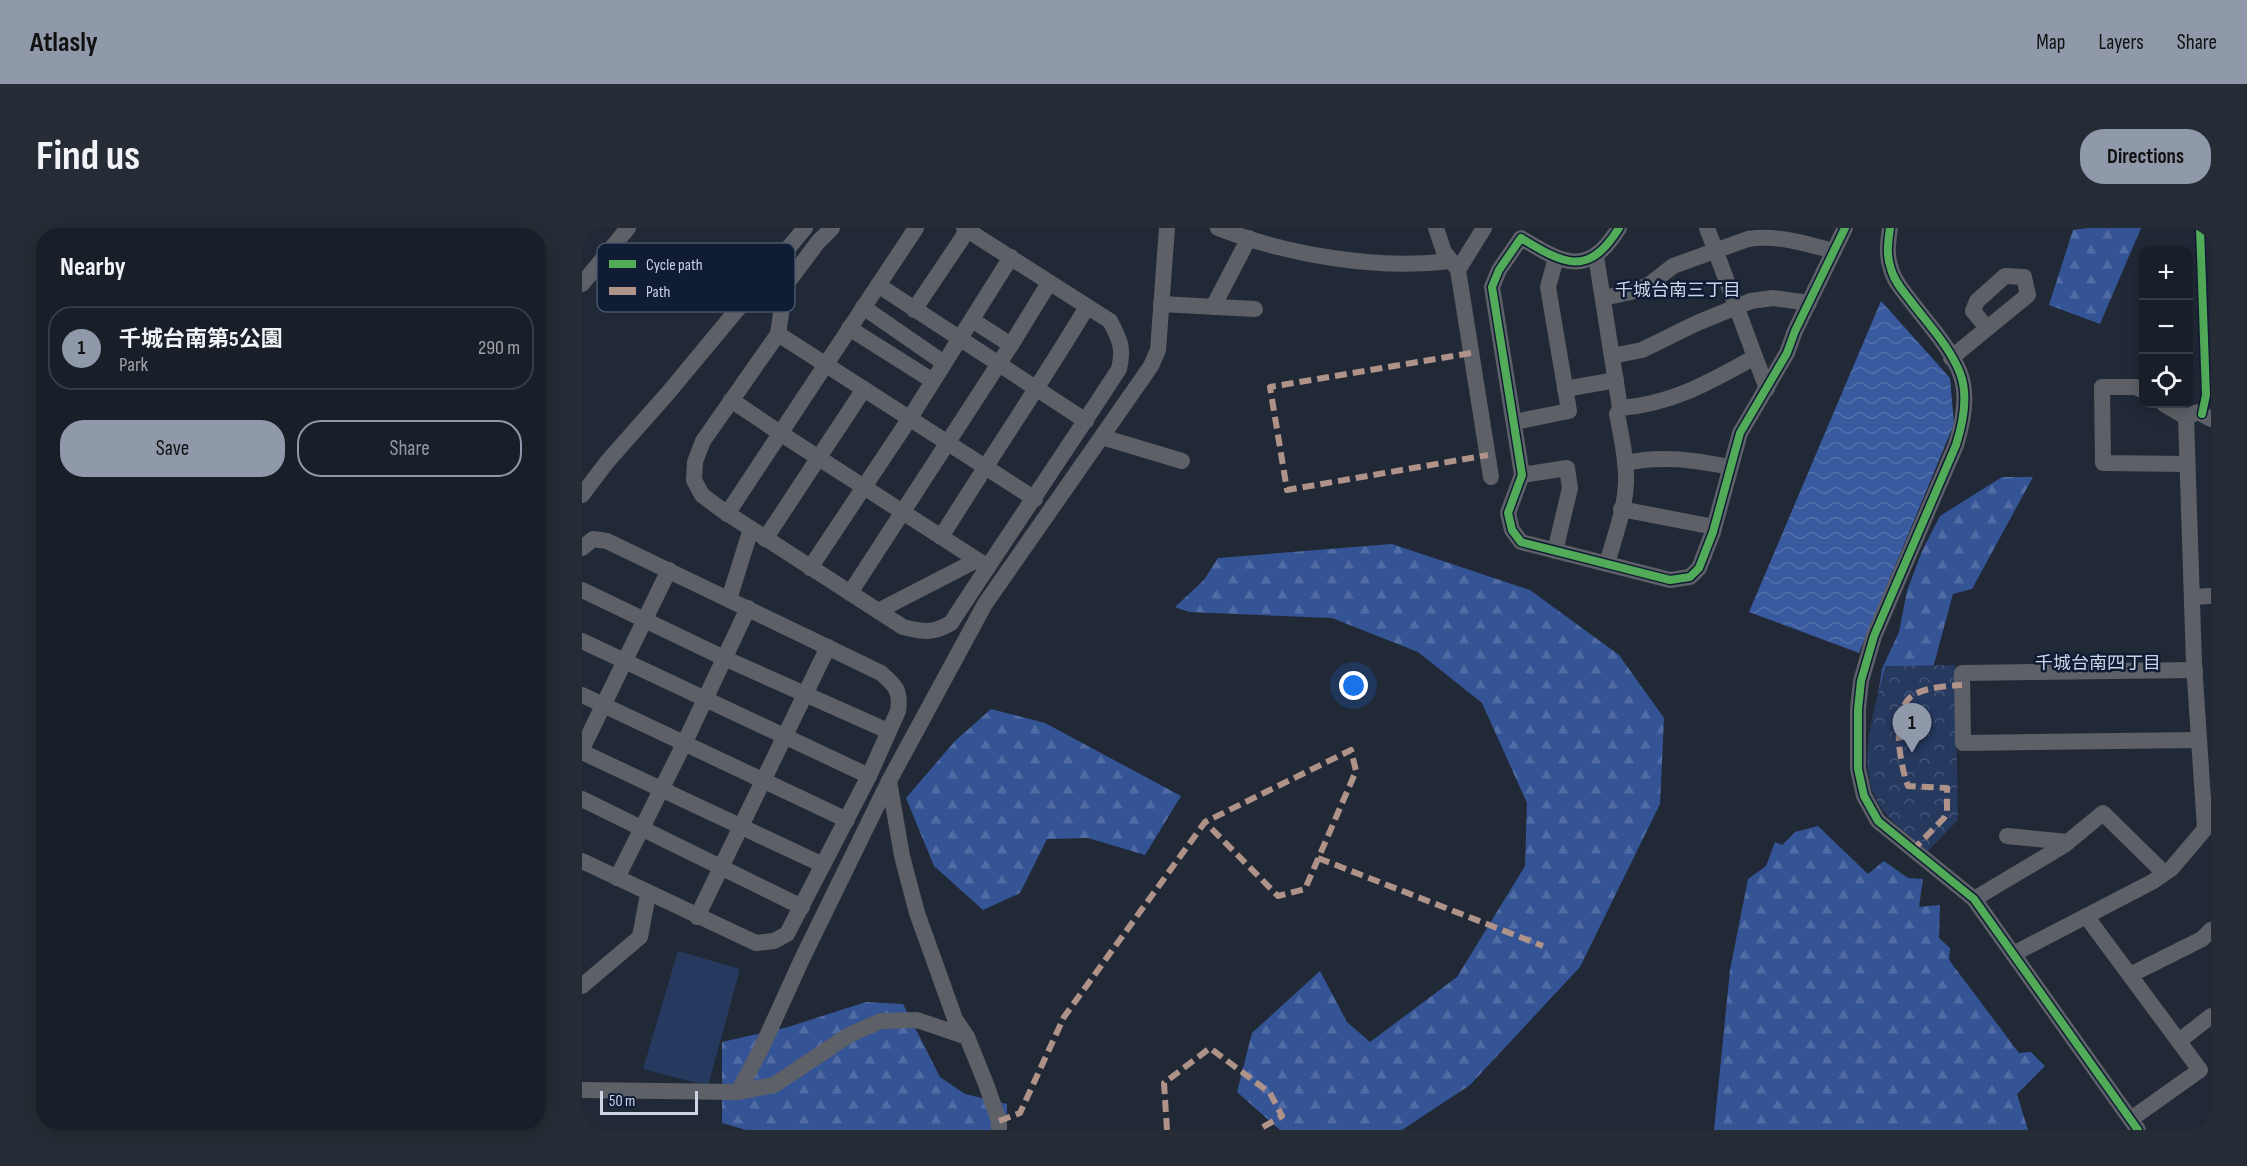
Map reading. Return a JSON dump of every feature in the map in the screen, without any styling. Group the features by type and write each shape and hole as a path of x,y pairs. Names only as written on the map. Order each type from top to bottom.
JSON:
{"street":[{"path":"616,243 628,228"},
{"path":"793,243 806,228"},
{"path":"795,272 832,228"},
{"path":"727,514 916,228"},
{"path":"738,1092 762,1047 802,959 889,781 985,604 1151,366 1158,350 1167,228"},
{"path":"1218,228 1328,258 1454,266"},
{"path":"1437,228 1444,252 1454,266 1491,477"},
{"path":"1454,266 1484,228"},
{"path":"1619,228 1610,242 1596,256 1578,262 1556,258 1521,238 1499,270 1492,287 1522,475 1509,513 1512,530 1521,542 1671,580 1690,577 1699,568 1714,527 1740,434 1786,353 1845,228"},
{"path":"1707,228 1767,389"},
{"path":"1890,228 1887,247 1891,270 1900,287 1960,373 1964,395 1963,423 1874,636 1861,681 1858,709 1858,769 1864,796 1878,821 1974,899 2135,1125 2200,1070 2086,916"},
{"path":"781,312 778,334 703,441 695,462 694,480 702,495 727,514 903,627 919,631 937,631 951,623 982,563 1035,499 1119,369 1122,354 1119,338 1110,321 966,229 914,310"},
{"path":"1603,298 1631,292 1650,284 1673,266 1715,249 1760,237 1780,238 1834,251"},
{"path":"1213,307 1249,238"},
{"path":"1596,256 1620,408 1617,414 1626,482 1607,564"},
{"path":"810,568 910,418 1011,258"},
{"path":"1514,422 1569,411 1548,287 1556,258"},
{"path":"582,284 597,266"},
{"path":"850,593 1011,345 1049,282"},
{"path":"878,285 1086,421"},
{"path":"1612,356 1642,350 1697,323 1751,301 1773,298 1809,303"},
{"path":"1161,304 1255,309"},
{"path":"863,307 944,363"},
{"path":"942,537 1087,307"},
{"path":"582,495 607,462 736,312"},
{"path":"972,320 1011,345"},
{"path":"849,328 933,381"},
{"path":"1951,358 1988,328"},
{"path":"778,334 1035,499"},
{"path":"1620,408 1665,402 1693,391 1755,357"},
{"path":"1565,389 1616,380"},
{"path":"2139,388 2102,387 2103,463 2187,464"},
{"path":"765,539 864,389"},
{"path":"731,400 780,434 982,563"},
{"path":"2171,408 2186,417"},
{"path":"2186,417 2198,412 2211,419"},
{"path":"2013,954 2152,882 2171,869 2208,829 2194,670 2186,417"},
{"path":"1102,437 1182,462"},
{"path":"1625,463 1671,457 1730,467"},
{"path":"1522,475 1567,468 1570,488 1556,551"},
{"path":"1621,509 1714,527"},
{"path":"729,599 751,529"},
{"path":"582,548 593,539 608,541 748,608 881,674 897,687 900,702 869,776 802,907 787,934 774,941 756,944 582,861"},
{"path":"878,611 982,563"},
{"path":"669,570 582,750 823,865"},
{"path":"582,590 724,658 888,731"},
{"path":"2192,597 2211,596"},
{"path":"617,878 748,608"},
{"path":"582,641 869,776"},
{"path":"697,917 743,827 828,647"},
{"path":"2194,670 1962,673 1963,743 2199,740"},
{"path":"582,695 847,820"},
{"path":"889,781 902,856 917,914 955,1019 967,1037 996,1112 999,1130"},
{"path":"582,799 802,907"},
{"path":"1974,899 2068,842 2103,813 2164,873"},
{"path":"2007,836 2068,842"},
{"path":"582,986 640,937 648,894"},
{"path":"2130,975 2202,939 2211,930"},
{"path":"2179,1041 2211,1016"},
{"path":"582,1090 738,1092 774,1085 849,1035 881,1021 917,1020 967,1037"}],"green space":[{"path":"2141,228 2100,324 2049,305 2073,230"},
{"path":"2002,477 2033,477 1972,589 1953,594 1918,723 1873,730 1882,669 1899,632 1907,591 1922,551 1940,516"},
{"path":"1392,544 1530,590 1619,655 1664,718 1660,804 1580,967 1470,1085 1402,1130 1280,1130 1237,1092 1252,1033 1320,971 1347,1022 1370,1042 1457,977 1525,866 1527,803 1482,703 1418,652 1332,618 1189,612 1175,607 1204,580 1218,558"},
{"path":"1955,665 1958,820 1927,852 1893,821 1883,810 1874,794 1867,758 1869,740 1885,666"},
{"path":"991,709 1045,723 1181,796 1145,855 1088,838 1047,839 1020,893 983,910 934,866 906,798 955,741"},
{"path":"1818,826 1868,874 1884,861 1908,878 1923,879 1919,907 1940,905 1939,938 1950,948 1949,960 2019,1053 2031,1052 2045,1066 2017,1094 2028,1130 1714,1130 1730,970 1748,879 1766,866 1775,842 1782,845 1795,832"},
{"path":"678,951 740,969 708,1086 643,1069"},
{"path":"866,1002 903,1004 940,1077 965,1094 1007,1104 1007,1130 746,1130 722,1123 722,1042 788,1027"}],"water":[{"path":"1881,301 1950,378 1954,424 1859,653 1749,612"}],"marked path":[{"path":"1471,353 1270,387 1287,490 1488,455"},
{"path":"1912,851 1944,818 1947,812 1947,788 1908,786 1900,751 1899,723 1902,711 1907,701 1915,694 1938,687 1962,685"},
{"path":"999,1121 1020,1113 1064,1017 1205,822 1351,750 1356,771 1305,889 1278,896 1205,822"},
{"path":"1318,858 1543,946"},
{"path":"1167,1130 1164,1083 1210,1048 1270,1093 1282,1116 1258,1130"}],"cycle path":[{"path":"1619,228 1608,244 1597,254 1586,260 1575,262 1550,254 1521,238 1499,270 1492,287 1522,475 1508,513 1512,530 1521,542 1670,580 1690,577 1699,568 1713,532 1740,433 1787,353 1795,331 1845,228"},
{"path":"1890,228 1888,254 1892,273 1896,282 1938,335 1956,363 1963,382 1965,400 1956,445 1874,636 1861,681 1858,709 1858,769 1864,796 1878,821 1974,899 2138,1130"},
{"path":"2200,228 2206,395 2202,414"}],"place":[{"name":"千城台南第5公園","path":"1912,753"}],"district":[{"name":"千城台南三丁目","path":"1678,290"},
{"name":"千城台南四丁目","path":"2098,663"}]}
